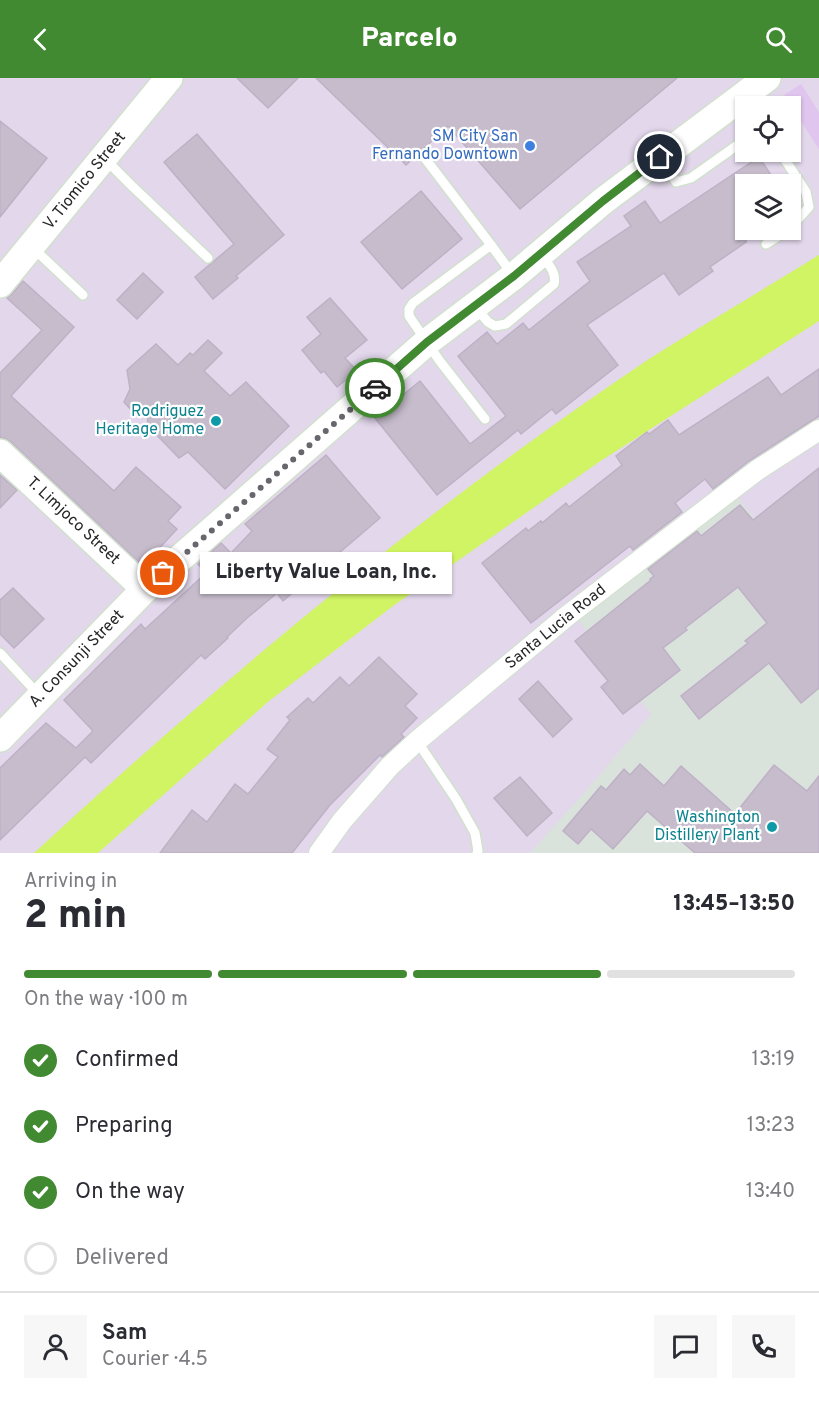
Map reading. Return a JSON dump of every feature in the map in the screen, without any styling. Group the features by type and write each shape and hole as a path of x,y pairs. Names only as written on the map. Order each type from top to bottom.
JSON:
{"main road":[{"name":"V. Tiomico Street","path":"0,284 169,78"},
{"name":"A. Consunji Street","path":"751,96 767,78"},
{"name":"A. Consunji Street","path":"0,738 145,589 427,342 514,276 603,201 660,157 735,108"},
{"name":"T. Limjoco Street","path":"0,453 145,589"}],"street":[{"name":"Santa Lucia Road","path":"319,853 342,821 390,766 417,741 567,616 756,471 819,430"}],"lane":[{"path":"660,157 676,182 691,178 735,147"},
{"path":"104,157 208,258"},
{"path":"424,157 514,276"},
{"path":"801,184 806,192 809,207 801,216"},
{"path":"766,243 771,240"},
{"path":"484,419 409,316 409,309 413,303 490,245"},
{"path":"31,246 83,295"},
{"path":"474,306 488,322 495,326 506,324 554,284 556,277 541,253"},
{"path":"0,653 41,696"},
{"path":"417,741 456,799 475,833 477,853"}],"shaded area":[{"path":"801,84 819,112 819,149 801,121 801,96 784,95"},
{"path":"819,255 819,321 599,462 393,606 269,701 98,853 34,853 256,657 409,533 568,415 649,359"},
{"path":"733,492 819,596 819,853 530,853 651,714 573,614"}],"building":[{"path":"237,78 298,78 268,108"},
{"name":"SM City San Fernando Downtown","path":"316,78 677,78 520,209 448,126 406,165"},
{"path":"0,121 47,158 0,217"},
{"path":"197,134 284,235 213,299 195,277 234,244 164,162"},
{"path":"752,162 762,162 770,174 735,174 735,240 746,240 746,242 710,267 713,271 679,295 664,273 587,325 618,365 556,414 552,409 521,434 518,430 437,495 375,418 420,381 470,444 506,416 458,356 487,332 497,344 523,323 529,330 590,281 577,262 631,226 624,216 645,201 660,223"},
{"path":"421,191 462,239 402,289 361,242"},
{"path":"143,273 163,292 137,319 117,300"},
{"path":"23,281 74,327 11,396 114,491 136,467 181,507 168,521 177,529 143,566 11,442 0,438 0,373 42,330 7,298"},
{"path":"330,298 367,340 345,358 357,371 337,387 324,371 321,373 302,350 321,334 307,317"},
{"name":"Rodriguez Heritage Home","path":"208,340 222,353 204,371 230,396 246,382 289,426 225,489 188,452 179,458 148,426 147,413 134,413 124,402 130,389 127,370 156,344 178,365 190,353 193,355"},
{"path":"819,369 819,416 749,461 713,489 705,479 675,503 682,512 633,550 630,546 531,623 482,563 526,528 528,531 541,521 542,523 566,503 569,507 622,465 616,456 647,432 649,434 668,420 679,435 768,377 781,395"},
{"path":"326,455 380,518 283,601 277,593 247,618 205,659 201,655 91,763 85,757 0,840 0,768 46,723 76,748 93,731 64,700 141,624 145,629 206,573 198,564 221,543 231,553 252,531 245,524"},
{"path":"819,468 819,688 801,703 769,663 699,719 681,696 748,643 745,641 767,623 738,587 663,648 680,670 623,714 601,687 608,681 575,641 651,580 654,576 648,569 697,531 701,536 740,505 753,520"},
{"path":"0,475 17,490 0,508"},
{"path":"13,588 44,619 14,648 0,634 0,600"},
{"path":"379,657 417,694 405,706 417,718 401,734 404,737 382,757 380,755 330,805 292,853 160,853 192,810 207,822 235,784 248,794 278,757 267,749 290,720 287,717 308,698 313,703 340,677 349,686"},
{"path":"538,681 572,719 553,737 519,699"},
{"path":"640,764 664,786 681,766 735,814 774,765 807,791 819,776 819,853 695,853 647,811 613,849 591,829 578,844 563,831 601,786 606,790 624,769 630,775"},
{"path":"520,777 552,813 527,836 494,798"}],"way so far":[{"path":"163,573 375,388"}],"place":[{"name":"SM City San Fernando Downtown","path":"530,146"},
{"name":"Rodriguez Heritage Home","path":"216,421"},
{"name":"Liberty Value Loan, Inc.","path":"163,573"},
{"name":"Washington Distillery Plant","path":"772,827"}],"route":[{"path":"375,388 427,342 514,276 603,201 660,157"}]}
